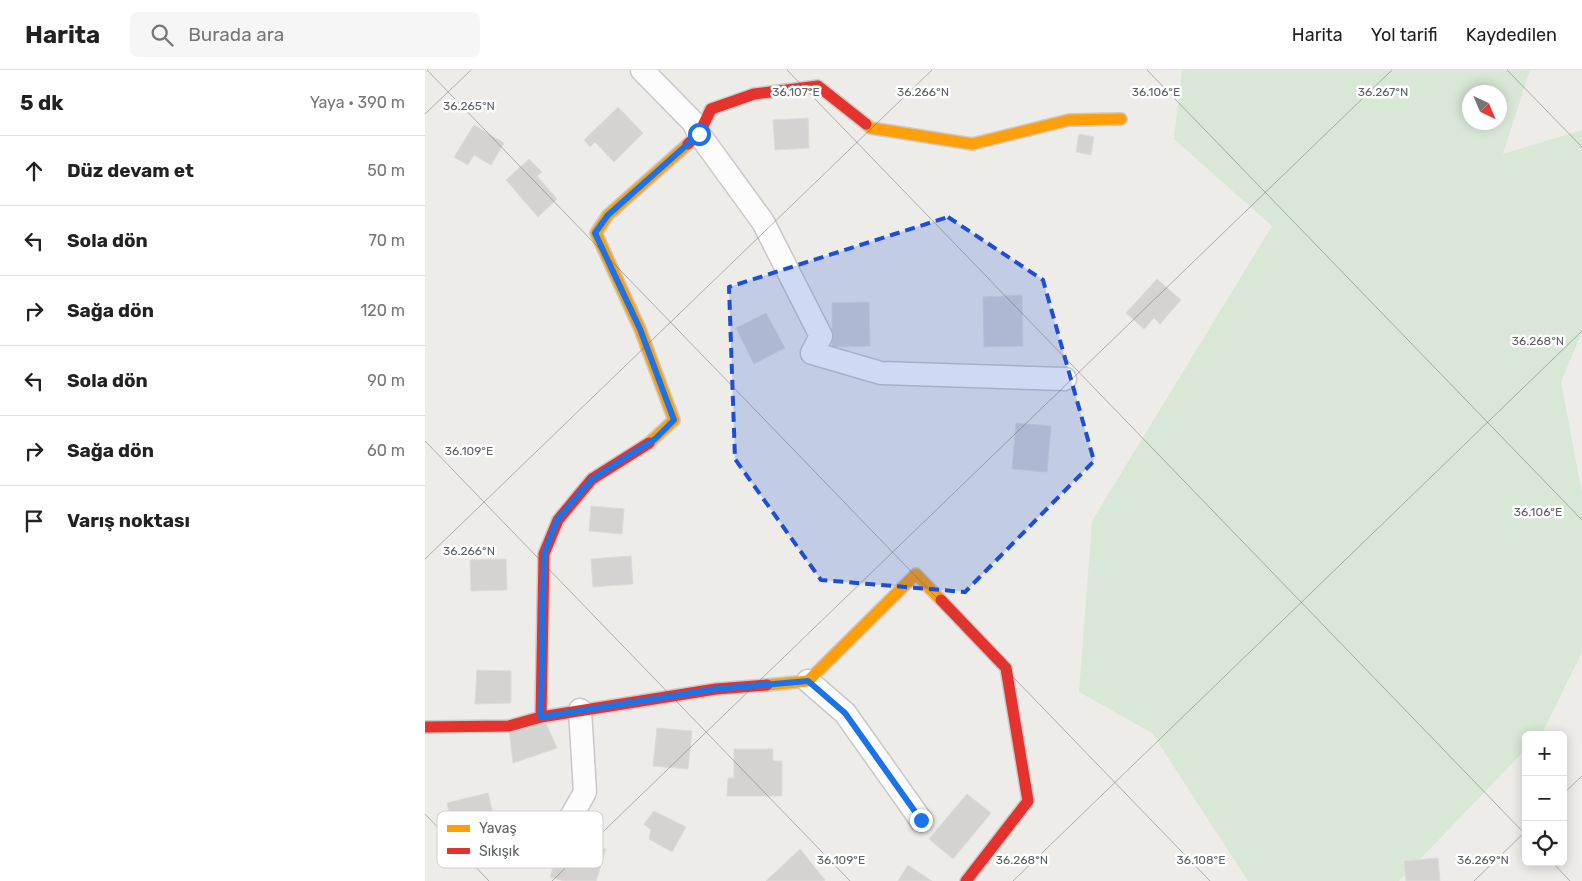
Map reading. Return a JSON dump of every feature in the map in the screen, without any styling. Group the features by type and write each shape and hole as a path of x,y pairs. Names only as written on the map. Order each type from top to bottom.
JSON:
{"street":[{"path":"642,70 693,122 699,134 763,222 821,336 812,353 881,372 1065,379"},
{"path":"541,717 544,554 557,520 592,479 655,439 674,420 640,329 595,233 608,215 699,134 711,109 754,94 818,86 871,128 972,144 1069,120 1121,119"},
{"path":"425,727 509,726 541,717 580,710 716,689 808,681 916,574 1006,668 1028,801 966,881"},
{"path":"808,681 845,713 921,820"},
{"path":"574,811 585,792 580,710"}],"highlighted area":[{"path":"948,217 1043,280 1094,461 965,592 821,580 735,459 729,287"}],"green space":[{"path":"1182,70 1530,70 1503,154 1582,130 1582,332 1561,382 1582,493 1582,652 1543,731 1522,731 1522,753 1399,881 1248,881 1152,733 1079,692 1092,521 1272,226 1174,139"}],"building":[{"path":"618,107 643,133 614,162 595,142 590,147 584,140"},
{"path":"808,118 809,148 775,150 773,120"},
{"path":"474,125 504,143 491,165 474,155 468,165 454,157"},
{"path":"1079,134 1094,137 1091,155 1076,152"},
{"path":"529,159 542,172 537,176 557,199 538,217 506,180"},
{"path":"1157,279 1181,300 1160,324 1154,318 1144,329 1126,313"},
{"path":"1022,295 1023,346 984,347 983,297"},
{"path":"869,302 870,346 832,347 832,303"},
{"path":"766,313 785,348 754,364 736,328"},
{"path":"1016,423 1051,426 1047,472 1012,469"},
{"path":"591,506 624,509 622,534 589,531"},
{"path":"631,556 633,584 593,587 591,559"},
{"path":"506,559 507,590 471,591 470,560"},
{"path":"477,670 511,671 511,703 475,704"},
{"path":"544,719 557,748 513,763 509,729"},
{"path":"657,728 692,731 688,769 653,766"},
{"path":"734,749 773,749 773,761 782,761 782,796 727,796 728,778 734,778"},
{"path":"488,793 492,811 449,811 447,803"},
{"path":"967,794 991,813 953,859 929,839"},
{"path":"654,811 686,827 672,852 649,839 651,830 644,824"},
{"path":"603,848 606,849 603,859"},
{"path":"800,849 825,880 766,881"},
{"path":"1438,858 1440,881 1406,881 1404,861"},
{"path":"908,865 932,881 898,881"},
{"path":"553,868 600,868 596,881 564,881 550,877"}],"traffic: slow":[{"path":"866,124 871,128 972,144 1069,120 1121,119"},
{"path":"649,443 674,420 640,329 596,233 608,215 688,144"},
{"path":"767,685 808,681 916,574 941,600"}],"traffic: jam":[{"path":"688,144 699,134 711,109 754,94 818,86 866,124"},
{"path":"541,717 544,554 558,520 592,479 649,443"},
{"path":"941,600 1006,668 1028,801 966,881"},
{"path":"425,727 509,726 541,717 716,689 767,685"}],"route":[{"path":"699,134 608,215 595,233 640,329 674,420 655,439 592,479 557,520 544,554 541,717 716,689 808,681 845,713 921,820"}]}
